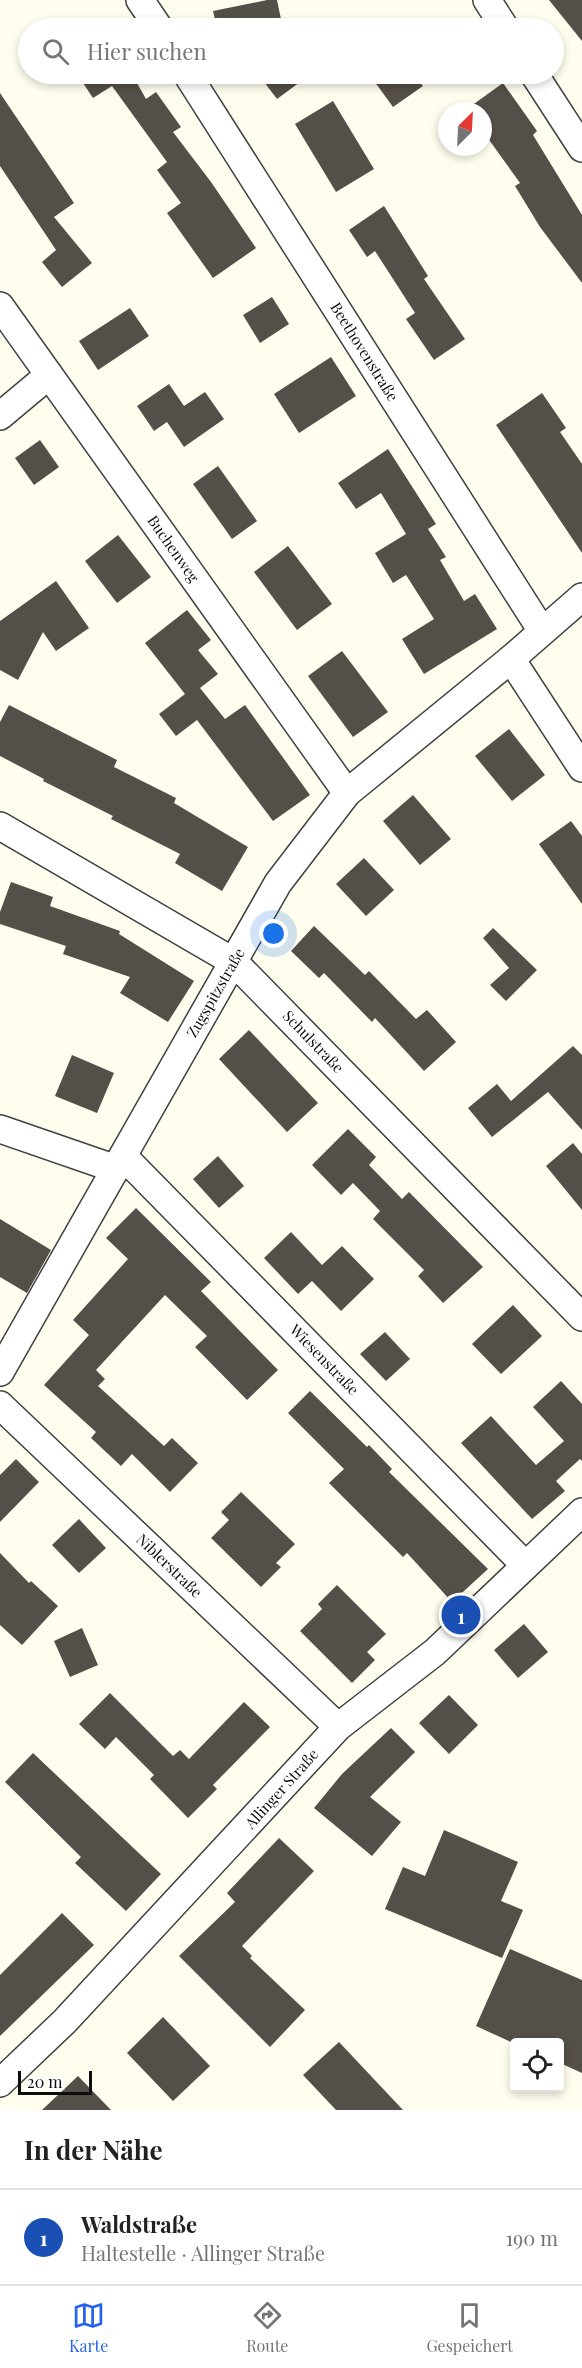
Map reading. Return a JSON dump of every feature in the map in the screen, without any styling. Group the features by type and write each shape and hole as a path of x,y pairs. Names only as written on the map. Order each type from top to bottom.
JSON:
{"street":[{"path":"141,0 153,18"},
{"path":"487,0 499,18"},
{"name":"Beethovenstraße","path":"193,84 542,631"},
{"path":"540,84 582,148"},
{"name":"Buchenweg","path":"0,306 347,793"},
{"path":"0,416 49,375"},
{"name":"Zugspitzstraße","path":"0,1372 278,883 347,793 511,659 582,597"},
{"path":"511,659 582,768"},
{"name":"Schulstraße","path":"0,826 234,962 582,1317"},
{"name":"Wiesenstraße","path":"0,1129 120,1162 525,1565"},
{"name":"Niblerstraße","path":"0,1405 338,1727"},
{"name":"Allinger Straße","path":"0,2083 65,2021 338,1727 435,1652 582,1512"}],"building":[{"path":"277,0 281,18 215,18 213,11"},
{"path":"549,0 582,0 582,41 564,18"},
{"path":"84,84 138,84 146,99 156,92 181,127 173,132 211,182 256,248 213,278 167,213 181,203 157,170 167,162 112,86 93,98"},
{"path":"266,84 297,84 277,99"},
{"path":"376,84 421,84 423,86 393,107"},
{"path":"502,84 537,131 533,135 582,215 582,283 540,227 515,186 520,183 492,144 492,102 477,102"},
{"path":"0,93 74,203 54,217 92,263 62,287 42,262 56,250 0,166"},
{"path":"333,101 374,169 336,192 295,124"},
{"path":"384,206 428,276 424,279 465,339 434,360 406,319 415,313 375,251 367,257 349,230"},
{"path":"272,297 289,324 260,343 243,315"},
{"path":"130,308 149,336 98,370 79,341"},
{"path":"331,357 356,396 299,433 274,394"},
{"path":"169,384 184,406 205,392 224,419 184,447 167,422 154,431 137,406"},
{"path":"542,393 566,428 560,432 582,464 582,553 496,425"},
{"path":"40,440 59,467 34,485 15,458"},
{"path":"388,449 436,524 428,529 446,557 440,560 464,601 475,594 497,629 424,674 402,639 434,619 406,575 393,583 375,553 406,534 381,493 356,509 338,483"},
{"path":"218,466 257,521 232,539 193,484"},
{"path":"118,535 151,577 117,603 85,561"},
{"path":"288,546 332,604 297,630 254,572"},
{"path":"56,581 89,628 56,651 43,632 18,680 0,670 0,621"},
{"path":"187,610 211,640 198,650 218,674 200,688 225,719 245,705 310,795 273,821 197,720 176,736 159,714 185,694 145,643"},
{"path":"342,651 388,712 353,737 308,676"},
{"path":"9,705 117,760 114,767 176,798 174,803 248,847 222,891 175,863 180,854 111,819 113,816 43,781 44,779 0,756 0,722"},
{"path":"509,729 545,775 512,801 475,756"},
{"path":"413,795 451,839 420,865 383,821"},
{"path":"571,821 582,836 582,904 539,844"},
{"path":"364,858 394,890 366,916 336,884"},
{"path":"11,882 53,897 50,906 120,931 119,934 194,981 168,1022 120,993 130,977 63,954 66,946 0,924 0,912"},
{"path":"314,926 365,975 369,971 416,1019 427,1010 456,1042 424,1071 375,1018 372,1022 324,973 319,978 291,951"},
{"path":"493,928 537,970 506,1001 490,985 509,968 483,938"},
{"path":"249,1030 318,1103 287,1132 219,1059"},
{"path":"573,1046 582,1055 582,1130 548,1092 492,1137 468,1108 497,1084 511,1101"},
{"path":"72,1055 114,1073 97,1113 55,1096"},
{"path":"348,1129 376,1157 369,1165 402,1199 409,1192 483,1267 443,1303 418,1276 424,1270 373,1219 380,1211 353,1183 341,1195 312,1165"},
{"path":"573,1143 582,1154 582,1210 546,1166"},
{"path":"218,1156 244,1186 219,1208 193,1179"},
{"path":"136,1208 211,1282 201,1291 278,1370 247,1400 195,1347 207,1336 165,1295 96,1370 105,1379 98,1386 164,1446 172,1438 198,1463 170,1492 132,1454 121,1466 91,1438 96,1432 44,1385 89,1335 73,1320 128,1259 106,1238"},
{"path":"0,1219 51,1250 27,1293 0,1277"},
{"path":"291,1232 322,1265 342,1246 374,1279 341,1311 312,1281 298,1294 264,1258"},
{"path":"513,1305 542,1336 501,1374 472,1344"},
{"path":"385,1332 410,1359 386,1381 360,1354"},
{"path":"561,1381 582,1404 582,1461 580,1459 556,1481 565,1491 532,1519 461,1443 491,1416 536,1465 564,1441 533,1407"},
{"path":"310,1391 367,1447 369,1445 392,1469 389,1472 488,1569 452,1602 407,1553 403,1557 329,1483 344,1469 288,1413"},
{"path":"16,1459 39,1482 0,1522 0,1475"},
{"path":"241,1492 295,1544 276,1563 281,1567 261,1587 211,1538 229,1520 221,1512"},
{"path":"79,1519 106,1548 79,1573 52,1545"},
{"path":"0,1553 29,1583 31,1581 58,1606 22,1645 0,1625"},
{"path":"337,1585 386,1634 367,1652 375,1660 352,1683 300,1631 322,1609 318,1604"},
{"path":"524,1624 548,1652 518,1678 494,1650"},
{"path":"82,1628 98,1665 70,1677 54,1641"},
{"path":"110,1693 173,1756 180,1750 189,1759 244,1702 270,1727 213,1785 217,1789 188,1818 150,1779 154,1775 116,1737 105,1749 79,1724"},
{"path":"449,1695 478,1725 449,1754 419,1723"},
{"path":"391,1728 415,1752 370,1797 401,1822 372,1856 314,1808 342,1774"},
{"path":"33,1753 161,1874 126,1911 75,1863 81,1857 5,1782"},
{"path":"444,1830 518,1862 501,1901 523,1910 502,1958 385,1909 403,1867 425,1876"},
{"path":"279,1838 314,1871 242,1946 252,1956 250,1958 305,2010 270,2047 179,1956 235,1902 227,1893"},
{"path":"62,1913 94,1945 0,2036 0,1975"},
{"path":"510,1949 582,1980 582,2073 564,2065 564,2038 510,2038 510,2042 476,2026"},
{"path":"163,2017 210,2066 173,2101 127,2053"},
{"path":"339,2042 403,2110 336,2110 303,2075"},
{"path":"78,2076 111,2110 42,2110"}],"place":[{"name":"Waldstraße","path":"461,1615"}]}
